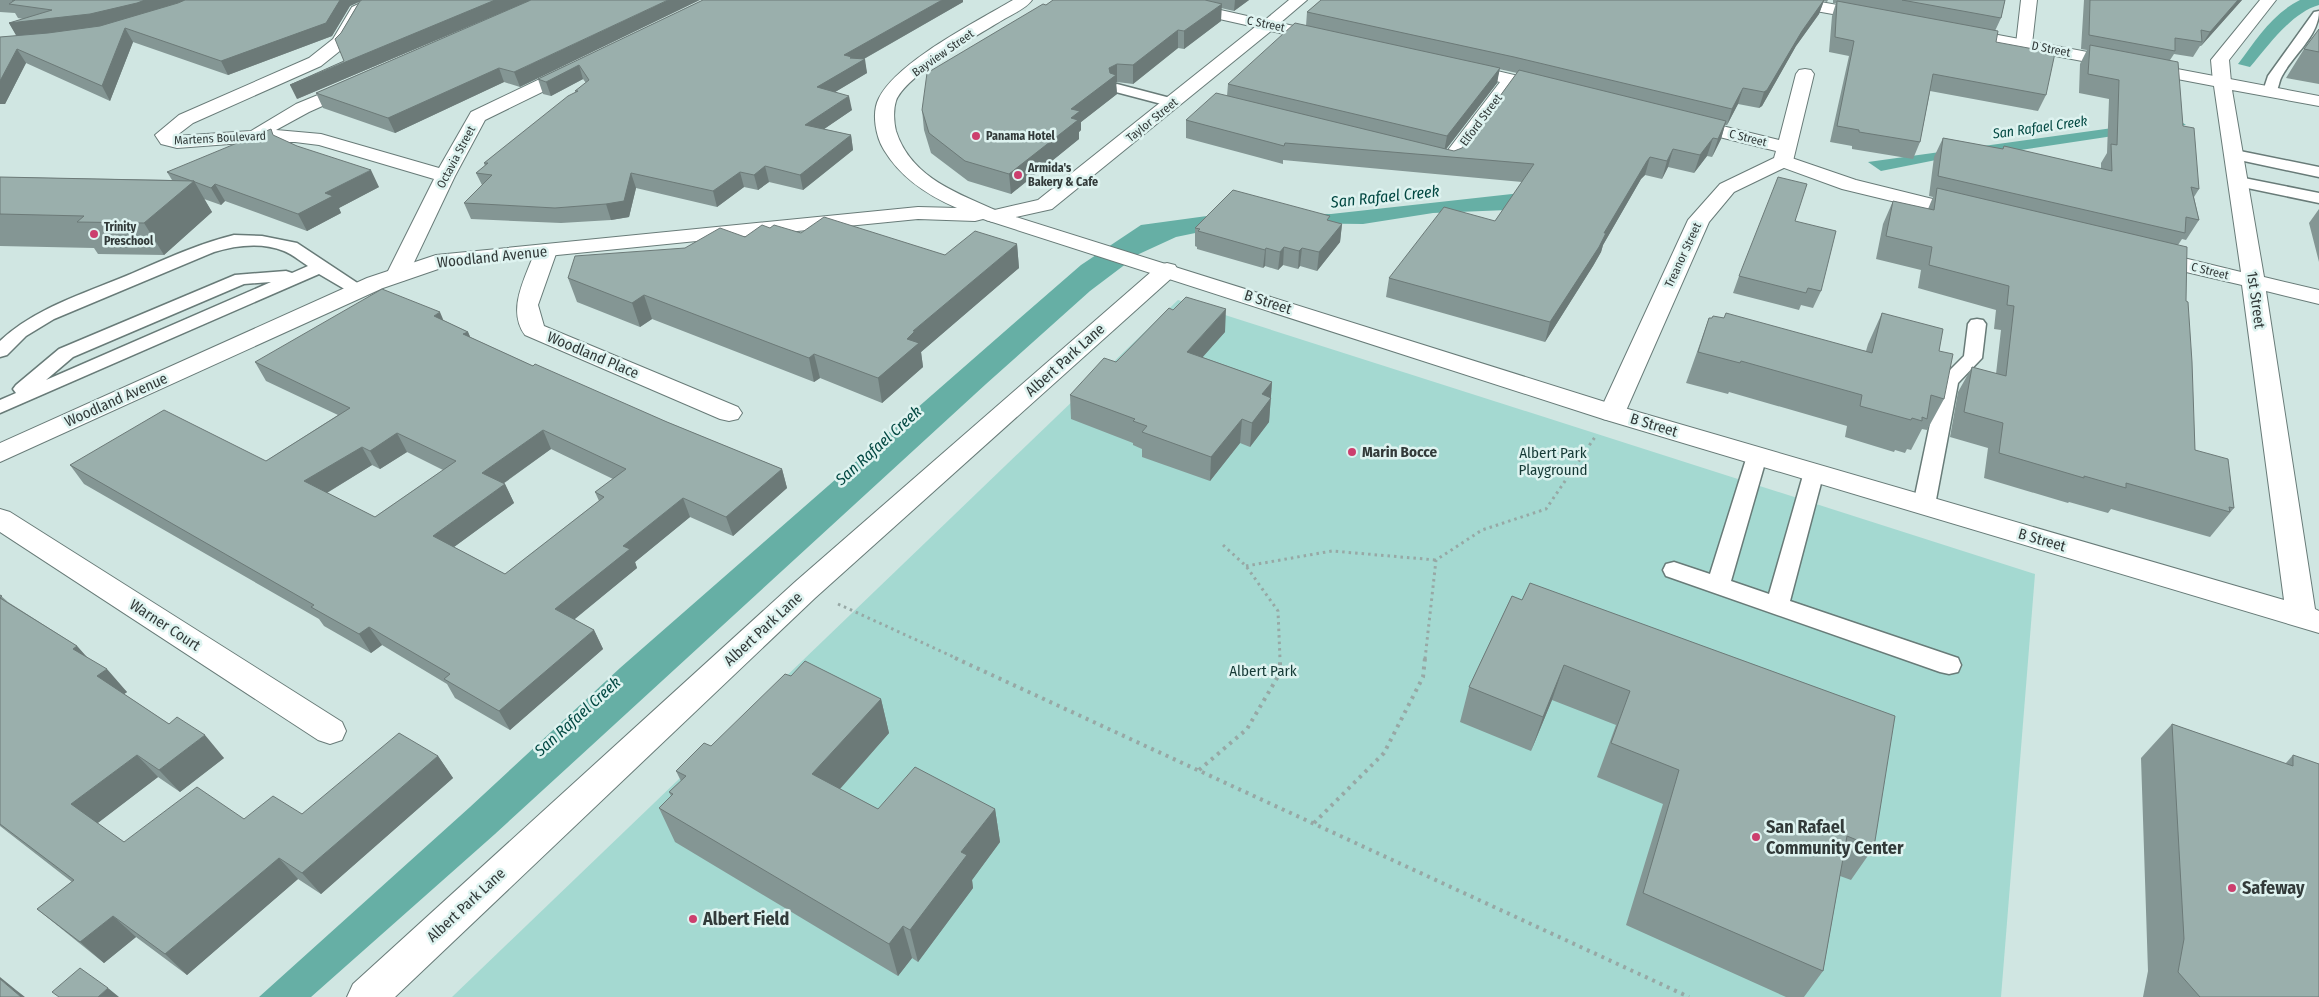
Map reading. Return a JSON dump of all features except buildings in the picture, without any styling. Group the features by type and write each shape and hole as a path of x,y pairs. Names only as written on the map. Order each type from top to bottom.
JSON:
{"street":[{"name":"Martens Boulevard","path":"380,0 358,10 340,42 315,62 267,85 186,119 165,135 168,140 177,142 256,136 295,136 321,140 445,176"},
{"name":"Bayview Street","path":"993,216 936,192 912,173 890,146 886,122 887,99 919,68 1024,0"},
{"name":"C Street","path":"1154,0 1337,40"},
{"name":"Taylor Street","path":"993,216 1045,205 1299,0"},
{"path":"1782,0 1889,20"},
{"path":"2024,44 2029,0"},
{"name":"1st Street","path":"2268,0 2220,60 2254,282 2310,619"},
{"name":"D Street","path":"1947,30 2319,101"},
{"name":"Octavia Street","path":"397,275 445,176 478,116 593,60"},
{"path":"1444,64 1559,91"},
{"path":"1785,154 1804,74"},
{"path":"256,136 271,124 293,112 366,80"},
{"name":"Elford Street","path":"1412,151 1450,161 1511,80"},
{"path":"1178,99 1202,100"},
{"name":"C Street","path":"1673,120 1785,154 1849,185 1984,217"},
{"name":"Treanor Street","path":"1612,413 1699,220 1727,188 1785,154"},
{"name":"Woodland Avenue","path":"0,453 359,290 444,260 918,213 993,216"},
{"name":"B Street","path":"993,216 1612,413 2310,619"},
{"name":"Woodland Place","path":"546,251 527,305 533,330 729,413"},
{"name":"C Street","path":"2129,252 2319,297"},
{"name":"Albert Park Lane","path":"367,997 805,590 1167,270"},
{"name":"Warner Court","path":"0,519 330,731"}],"lane":[{"path":"2270,91 2275,76 2318,15"},
{"path":"1117,88 1178,99"},
{"path":"2235,155 2319,172"},
{"path":"2239,182 2319,198"},
{"path":"0,351 20,332 48,315 208,248 234,240 262,241 291,248 359,290"},
{"path":"2,406 320,267"},
{"path":"1924,505 1949,381 1973,358 1977,324"},
{"path":"1718,586 1757,456"},
{"path":"1777,606 1814,472"},
{"path":"1674,570 1949,665"}],"path":[{"path":"1246,566 1332,551 1436,560 1482,530 1546,509 1612,413"},
{"path":"1200,770 1247,729 1280,673 1278,611 1246,566 1223,545"},
{"path":"1314,823 1384,753 1423,677 1436,560"},
{"path":"805,590 866,615 1688,997"}],"green space":[{"name":"Albert Park","path":"1178,300 2035,574 2001,997 452,997"}],"water":[{"path":"2300,0 2319,0 2319,5 2309,9 2290,22 2250,67 2238,64 2273,20"},
{"path":"2177,119 2186,125 2007,152 1941,159 1881,171 1868,162"},
{"name":"San Rafael Creek","path":"1521,193 1557,208 1433,213 1363,224 1281,223 1229,226 1176,237 1139,254 1090,291 986,384 495,834 311,997 259,997 470,807 620,668 1081,265 1141,225 1229,213 1331,214"}],"place":[{"name":"Panama Hotel","path":"976,136"},
{"name":"Armida's Bakery & Cafe","path":"1018,175"},
{"name":"Trinity Preschool","path":"94,234"},
{"name":"Marin Bocce","path":"1352,452"},
{"name":"San Rafael Community Center","path":"1756,837"},
{"name":"Safeway","path":"2232,888"},
{"name":"Albert Field","path":"693,919"}],"park label":[{"name":"Albert Park Playground","path":"1553,462"}]}
